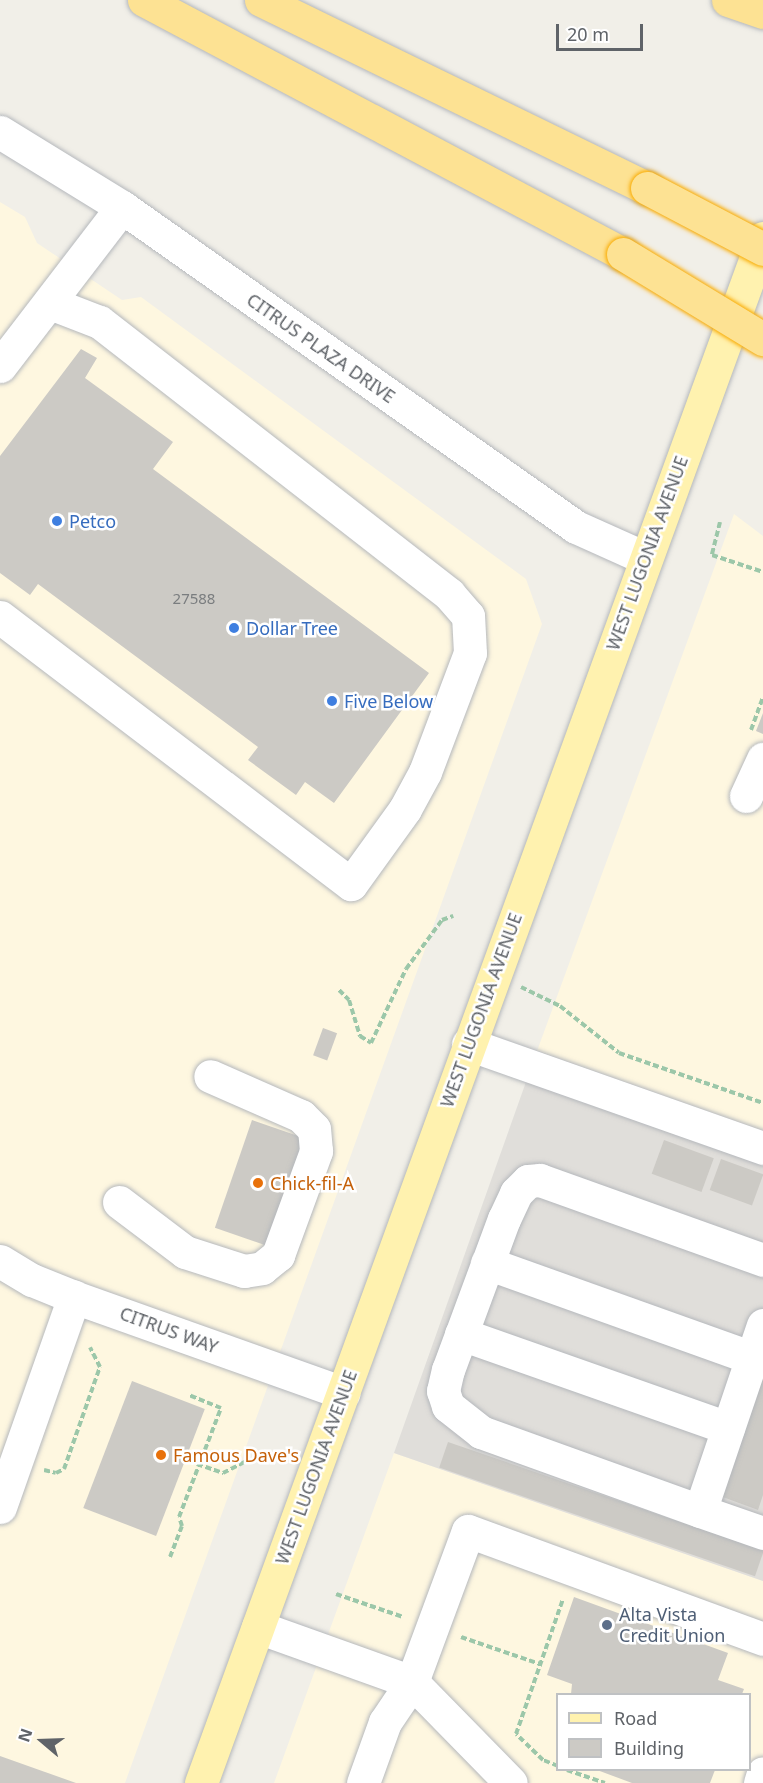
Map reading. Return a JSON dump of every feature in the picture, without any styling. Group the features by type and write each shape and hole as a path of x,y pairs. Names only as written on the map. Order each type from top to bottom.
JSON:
{"highway":[{"path":"144,0 623,254 763,339"},
{"path":"261,0 647,188 763,249"}],"main road":[{"name":"WEST LUGONIA AVENUE","path":"201,1783 493,974 763,237"}],"street":[{"name":"CITRUS PLAZA DRIVE","path":"0,132 122,207 576,527 645,558"},
{"path":"0,366 51,303 122,207"},
{"path":"0,617 351,884 405,809 425,772 470,653 468,616 449,594 99,322 51,303"},
{"path":"746,796 763,759"},
{"path":"468,1044 763,1148"},
{"path":"119,1202 184,1252 244,1271 262,1268 278,1255 316,1151 315,1129 302,1116 210,1076"},
{"path":"763,1260 540,1180 528,1181 516,1193 487,1263 443,1391 448,1406 460,1418 481,1432 763,1533"},
{"name":"CITRUS WAY","path":"0,1261 32,1280 74,1297 342,1393"},
{"path":"487,1263 752,1358"},
{"path":"0,1507 74,1297"},
{"path":"700,1511 763,1324"},
{"path":"461,1334 728,1428"},
{"path":"363,1783 385,1722 412,1682 468,1531 763,1639"},
{"path":"258,1627 412,1682 511,1783"},
{"path":"760,1783 763,1773"}],"path":[{"path":"720,522 712,555 763,572"},
{"path":"339,990 349,1000 360,1036 372,1043 406,969 442,920 453,916"},
{"path":"493,974 560,1006 619,1053 763,1103"},
{"path":"38,1468 56,1473 63,1469 100,1367 89,1346"},
{"path":"170,1557 182,1526 179,1517 197,1464 221,1408 188,1395"},
{"path":"197,1464 223,1473 248,1460 255,1462"},
{"path":"556,1765 543,1760 516,1734 564,1596"},
{"path":"570,1771 605,1783"}],"shaded area":[{"path":"0,202 25,217 37,243 122,300 141,297 526,579 542,624 125,1783 0,1783"},
{"path":"734,514 763,536 763,1131 537,1051"},
{"path":"537,1051 763,1131 763,1581 394,1453"},
{"path":"394,1453 763,1581 763,1783 274,1783"}],"building":[{"path":"81,349 97,358 85,378 173,442 153,469 429,673 334,803 305,782 296,795 248,760 258,747 234,729 38,584 30,595 0,573 0,456"},
{"path":"763,713 763,734 756,731"},
{"path":"323,1028 337,1033 327,1060 313,1055"},
{"path":"252,1120 307,1139 270,1247 215,1228"},
{"path":"664,1140 714,1158 701,1192 652,1174"},
{"path":"721,1159 763,1174 752,1205 710,1190"},
{"path":"763,1372 763,1495 758,1510 720,1496"},
{"path":"132,1381 205,1409 156,1536 83,1508"},
{"path":"448,1442 763,1550 755,1576 439,1468"},
{"name":"Alta Vista Credit Union","path":"574,1597 728,1653 718,1680 744,1689 742,1693 571,1693 572,1684 547,1675"},
{"path":"0,1756 76,1783 0,1783"},
{"path":"600,1771 715,1771 710,1783 632,1783"}],"place":[{"name":"Petco","path":"57,521"},
{"name":"Dollar Tree","path":"234,628"},
{"name":"Five Below","path":"332,701"},
{"name":"Chick-fil-A","path":"258,1183"},
{"name":"Famous Dave's","path":"161,1455"},
{"name":"Alta Vista Credit Union","path":"607,1625"}]}
